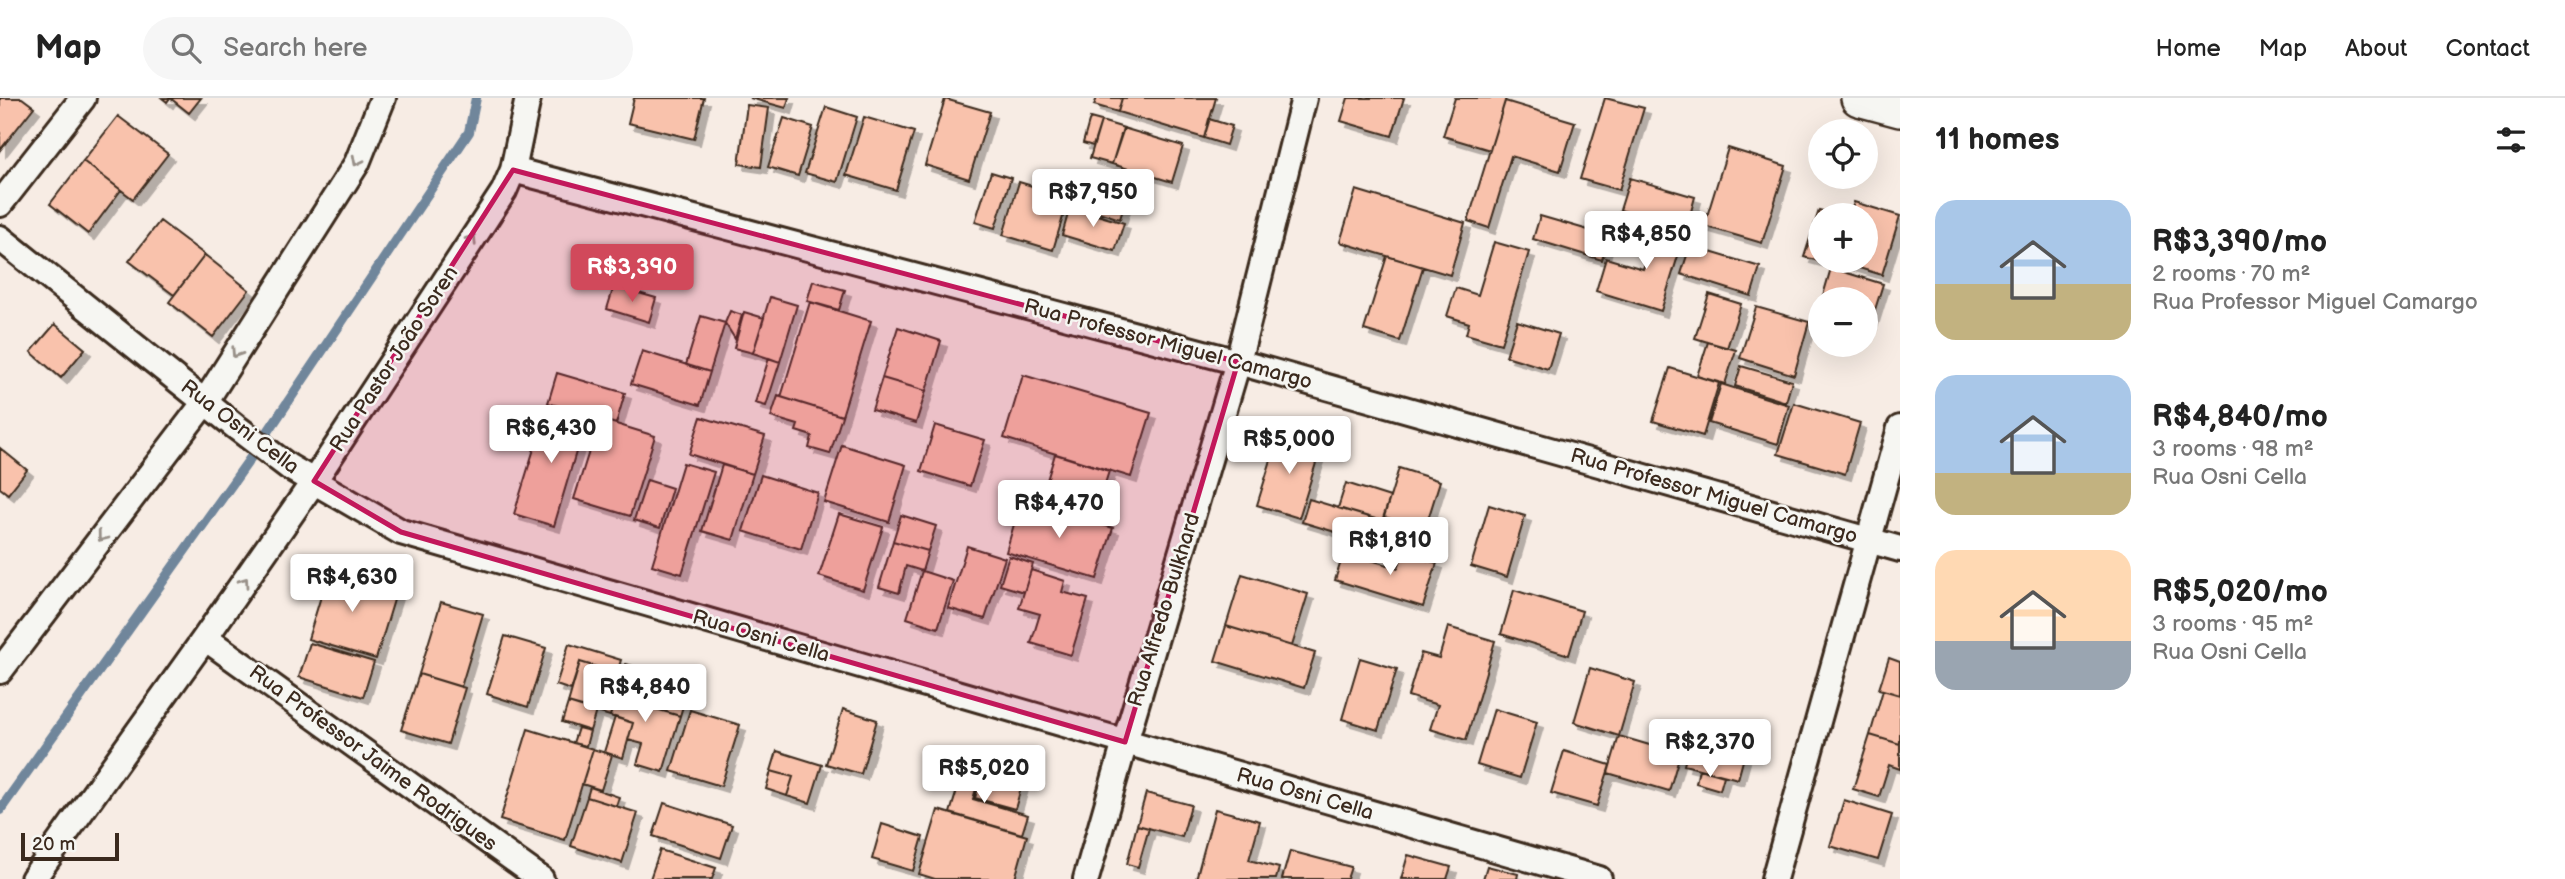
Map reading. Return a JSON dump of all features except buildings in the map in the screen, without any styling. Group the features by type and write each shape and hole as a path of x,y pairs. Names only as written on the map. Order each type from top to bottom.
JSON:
{"main road":[{"path":"1859,98 1900,109"}],"street":[{"path":"0,204 83,98"},
{"path":"0,671 205,401 357,163 383,98"},
{"name":"Rua Pastor João Soren","path":"33,879 314,481 496,203 513,170 528,98"},
{"name":"Rua Alfredo Bulkhard","path":"1086,879 1238,362 1304,98"},
{"name":"Rua Professor Miguel Camargo","path":"513,170 1238,362 1900,549"},
{"name":"Rua Osni Cella","path":"0,237 236,428 289,467 401,532 1600,879"},
{"path":"1774,879 1900,428"},
{"name":"Rua Professor Jaime Rodrigues","path":"205,638 541,879"}],"highlighted area":[{"path":"513,170 1238,362 1125,742 401,532 314,481"}],"waterway":[{"path":"0,810 247,463 469,132 476,98"}]}
